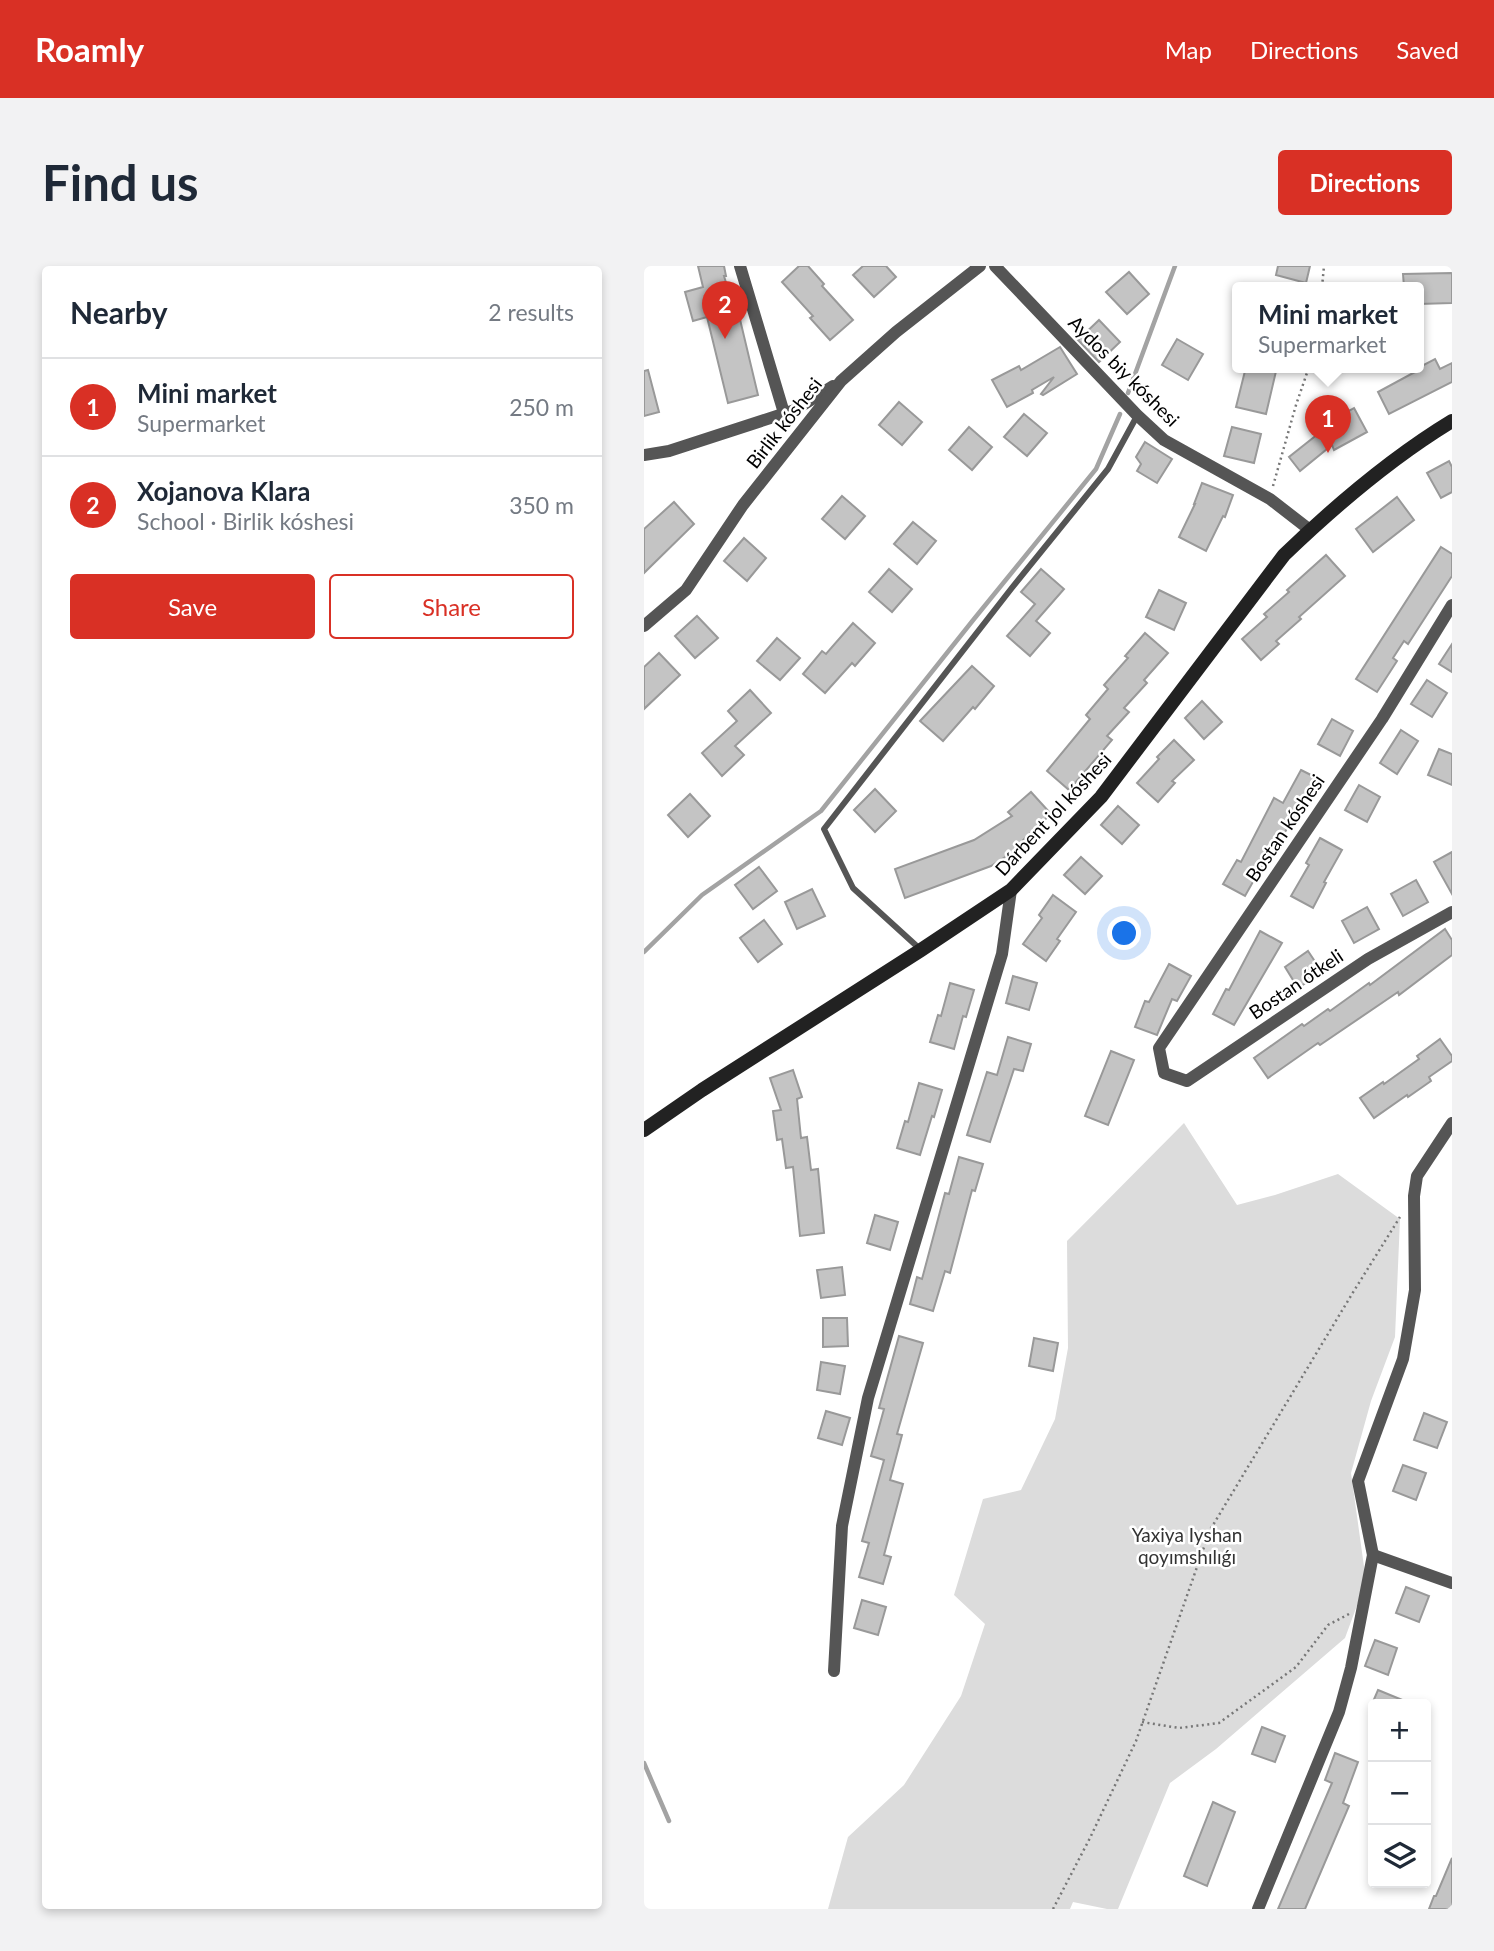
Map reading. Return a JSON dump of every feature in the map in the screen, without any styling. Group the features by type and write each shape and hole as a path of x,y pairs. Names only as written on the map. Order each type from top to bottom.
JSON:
{"main road":[{"name":"Dárbent jol kóshesi","path":"644,1130 1011,890 1101,797 1284,555 1385,465 1452,421"}],"street":[{"path":"740,266 784,413"},
{"name":"Birlik kóshesi","path":"644,626 686,590 743,505 841,381 896,332 979,266"},
{"name":"Aydos biy kóshesi","path":"995,266 1164,440 1270,499 1310,530"},
{"path":"644,455 669,451 795,410 841,381"},
{"name":"Bostan kóshesi","path":"1164,1073 1158,1048 1382,719 1452,605"},
{"path":"834,1671 842,1526 868,1398 1002,954 1011,890"},
{"name":"Bostan ótkeli","path":"1164,1073 1187,1081 1368,959 1452,912"},
{"path":"1258,1909 1339,1712 1351,1668 1373,1555 1358,1482 1403,1359 1415,1290 1414,1196 1418,1176 1452,1123"},
{"path":"1373,1555 1452,1583"}],"lane":[{"path":"921,950 853,888 824,829 1108,469 1137,415"}],"path":[{"path":"1270,499 1292,416 1307,373"},
{"path":"1053,1909 1136,1741 1210,1530 1400,1218"},
{"path":"1142,1722 1178,1728 1219,1723 1296,1667 1328,1625 1362,1607"}],"green space":[{"name":"Yaxiya Iyshan qoyımshılıǵı","path":"1184,1123 1237,1205 1338,1174 1400,1219 1395,1337 1371,1401 1351,1473 1366,1581 1345,1638 1216,1749 1170,1783 1118,1909 1073,1902 1070,1909 828,1909 848,1837 904,1785 961,1696 985,1624 954,1595 983,1499 1021,1490 1055,1419 1068,1348 1067,1241"}],"building":[{"path":"698,266 724,266 724,276 735,312 738,311 758,395 728,403 707,317 693,321 685,292 703,287"},
{"path":"799,266 808,266 853,320 830,340 810,318 813,316 782,282"},
{"path":"863,266 886,266 896,277 874,297 853,275"},
{"path":"1278,266 1310,266 1306,282 1276,275"},
{"path":"1129,272 1149,294 1127,314 1106,292"},
{"path":"1452,273 1452,303 1424,304 1424,282 1404,282 1403,274"},
{"path":"1099,320 1120,342 1099,362 1078,340"},
{"path":"1177,339 1203,354 1188,380 1162,365"},
{"path":"1060,347 1077,374 1041,394 1054,377 1032,390 1033,393 1007,407 992,380 1019,366 1021,370"},
{"path":"1435,359 1440,369 1452,363 1452,382 1389,414 1378,392 1413,373 1424,373 1424,365"},
{"path":"648,370 659,412 644,416 644,371"},
{"path":"1244,373 1276,373 1266,414 1236,407"},
{"path":"899,402 922,422 902,445 879,425"},
{"path":"1354,408 1367,432 1334,450 1332,445 1300,471 1289,457 1323,430 1321,426"},
{"path":"1024,414 1047,433 1027,456 1004,437"},
{"path":"969,427 992,447 972,470 949,450"},
{"path":"1232,427 1261,434 1254,463 1224,456"},
{"path":"1145,442 1172,459 1157,483 1137,471 1141,464 1136,457"},
{"path":"1449,461 1452,467 1452,492 1441,498 1427,473"},
{"path":"1202,483 1233,495 1225,517 1223,516 1206,551 1179,537"},
{"path":"842,496 865,516 845,539 822,519"},
{"path":"1397,497 1414,520 1373,552 1356,529"},
{"path":"674,502 694,524 644,573 644,529"},
{"path":"913,522 936,541 917,564 894,544"},
{"path":"744,538 766,558 747,581 724,561"},
{"path":"1441,547 1452,554 1452,576 1408,644 1404,641 1393,658 1397,661 1377,692 1356,679"},
{"path":"1326,555 1345,576 1299,617 1301,619 1276,641 1279,644 1261,660 1242,639 1267,617 1264,614 1289,592 1287,590"},
{"path":"889,569 912,589 892,612 869,592"},
{"path":"1041,569 1064,589 1036,621 1050,633 1030,656 1007,636 1035,604 1021,592"},
{"path":"1159,590 1186,603 1174,630 1146,617"},
{"path":"697,616 718,638 695,658 675,636"},
{"path":"853,623 875,643 855,666 852,663 825,693 803,674 822,651 826,654"},
{"path":"1145,633 1168,653 1144,680 1147,683 1124,708 1129,712 1107,736 1112,740 1069,790 1047,771 1090,719 1086,715 1108,689 1104,685 1128,658 1125,656"},
{"path":"777,638 800,658 780,680 757,661"},
{"path":"1452,644 1452,672 1439,664"},
{"path":"659,653 680,675 644,709 644,667"},
{"path":"972,666 994,686 943,741 920,721"},
{"path":"1427,680 1447,693 1432,717 1411,704"},
{"path":"750,690 771,713 735,746 744,755 722,776 702,753 737,721 728,711"},
{"path":"1202,701 1222,722 1204,739 1185,718"},
{"path":"1332,719 1353,731 1340,756 1318,744"},
{"path":"1401,730 1418,741 1397,774 1380,763"},
{"path":"1174,740 1194,760 1172,781 1175,783 1158,802 1137,783"},
{"path":"1439,749 1452,754 1452,785 1428,775"},
{"path":"1301,770 1323,781 1309,806 1301,802 1267,866 1263,864 1245,896 1223,884 1237,860 1241,862 1274,798 1283,803"},
{"path":"1359,785 1380,797 1367,822 1345,810"},
{"path":"875,789 896,811 875,832 854,810"},
{"path":"1031,792 1051,814 1021,842 1024,845 991,866 905,898 895,869 974,840 1012,816 1008,812"},
{"path":"690,794 710,816 688,837 668,815"},
{"path":"1118,806 1139,825 1122,844 1101,825"},
{"path":"1320,838 1342,850 1313,908 1291,896 1309,865 1306,863"},
{"path":"1452,852 1452,894 1434,862"},
{"path":"1081,857 1102,876 1085,894 1064,875"},
{"path":"759,867 777,891 753,909 735,885"},
{"path":"1416,880 1428,902 1403,916 1391,894"},
{"path":"812,889 825,916 797,929 785,902"},
{"path":"1053,895 1076,912 1057,939 1060,941 1046,961 1023,944 1042,918 1039,915"},
{"path":"1367,907 1379,929 1354,943 1342,921"},
{"path":"764,920 782,944 758,962 740,938"},
{"path":"1445,929 1452,940 1452,955 1399,995 1398,992 1268,1078 1254,1058 1302,1024 1304,1026 1369,983 1370,985"},
{"path":"1260,931 1282,943 1234,1025 1213,1014"},
{"path":"1308,951 1322,972 1298,988 1285,967"},
{"path":"1169,964 1191,976 1177,1001 1172,999 1157,1035 1135,1027 1145,1001 1149,1002"},
{"path":"1013,976 1037,983 1029,1010 1006,1003"},
{"path":"950,983 974,990 954,1049 930,1042"},
{"path":"1008,1037 1031,1044 1023,1071 1014,1069 990,1142 967,1135 987,1072 997,1075"},
{"path":"1440,1039 1452,1056 1452,1061 1429,1077 1431,1081 1374,1118 1360,1098 1419,1059 1417,1056"},
{"path":"1111,1051 1134,1060 1108,1125 1085,1116"},
{"path":"793,1070 802,1097 797,1099 801,1138 807,1137 811,1170 818,1169 824,1233 800,1236 793,1167 786,1168 782,1139 777,1140 773,1111 781,1110 770,1078"},
{"path":"919,1083 942,1090 920,1155 897,1148"},
{"path":"959,1157 983,1164 975,1191 972,1190 950,1273 945,1271 933,1311 910,1304 917,1277 922,1279 945,1193 949,1194"},
{"path":"875,1215 898,1222 890,1250 867,1243"},
{"path":"842,1267 845,1295 821,1298 817,1270"},
{"path":"823,1318 847,1318 848,1346 823,1347"},
{"path":"899,1336 923,1343 897,1434 902,1435 890,1480 903,1484 884,1555 891,1557 883,1584 859,1577 869,1543 862,1541 884,1460 871,1456 884,1409 879,1408"},
{"path":"1034,1338 1058,1343 1053,1371 1029,1366"},
{"path":"821,1362 845,1366 840,1394 817,1390"},
{"path":"826,1411 850,1418 842,1445 818,1438"},
{"path":"1424,1413 1447,1422 1437,1448 1414,1440"},
{"path":"1403,1465 1426,1473 1416,1500 1393,1491"},
{"path":"1406,1587 1429,1596 1419,1622 1396,1613"},
{"path":"862,1600 886,1607 878,1635 854,1628"},
{"path":"1375,1640 1397,1648 1388,1675 1365,1666"},
{"path":"1378,1690 1400,1699 1374,1699"},
{"path":"1262,1727 1285,1736 1275,1762 1252,1754"},
{"path":"1335,1753 1358,1762 1343,1803 1349,1806 1305,1909 1278,1909 1332,1783 1325,1780"},
{"path":"1213,1802 1235,1812 1207,1886 1184,1876"},
{"path":"1452,1858 1452,1909 1429,1909 1436,1896"}],"waterway":[{"path":"1128,393 1175,266"},
{"path":"644,952 702,895 821,811 1096,469 1120,414"},
{"path":"644,1763 669,1821"}],"place":[{"name":"Xojanova Klara","path":"725,339"},
{"name":"Mini market","path":"1328,453"}]}
